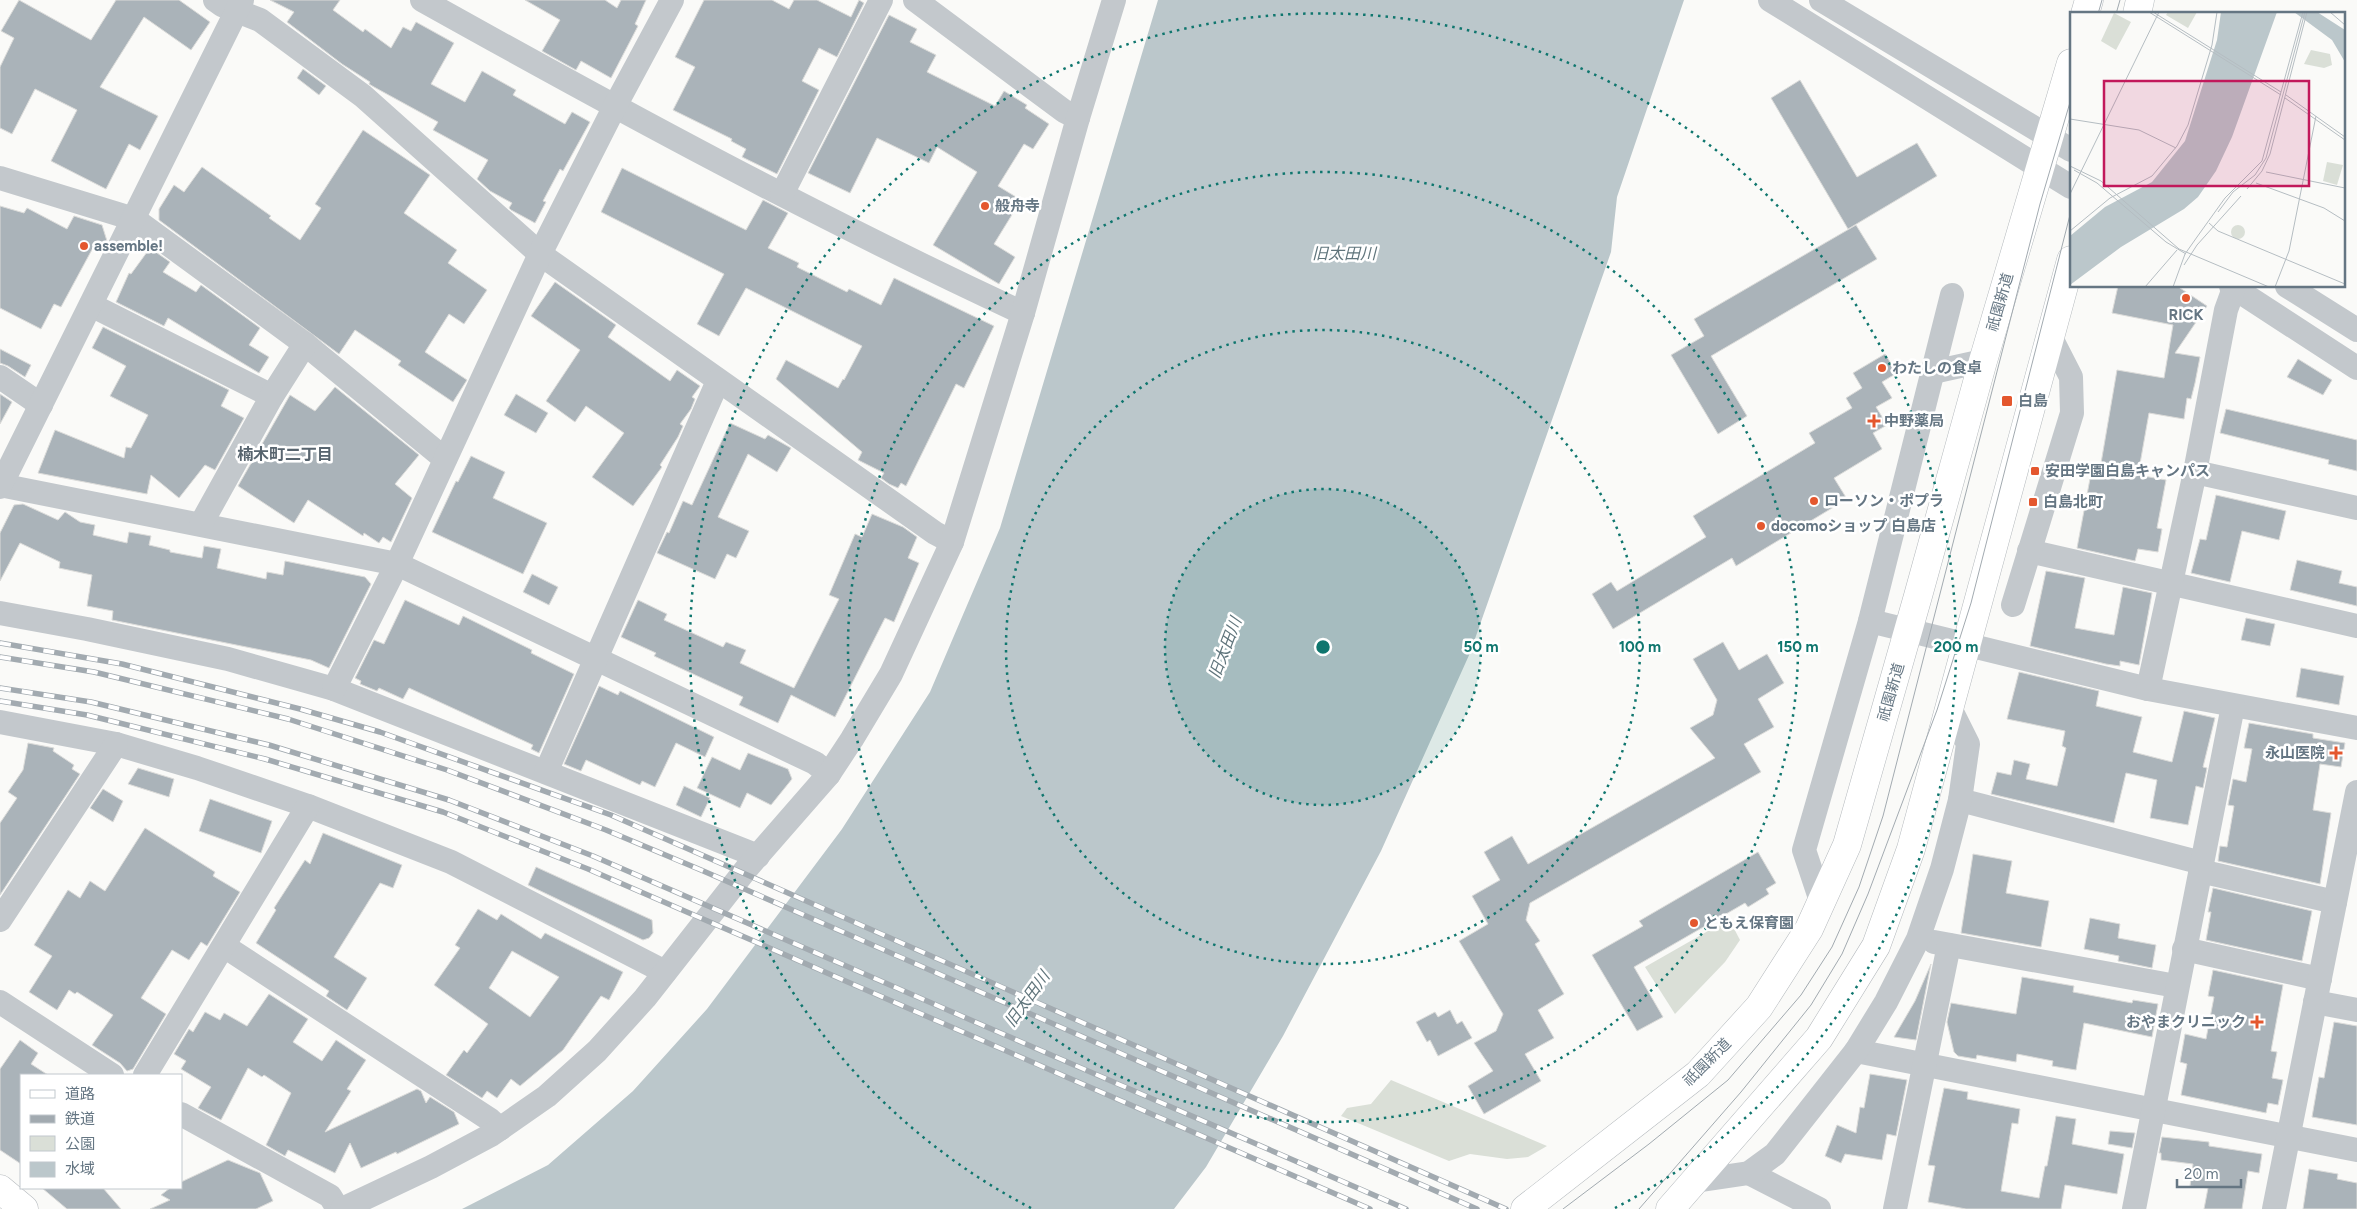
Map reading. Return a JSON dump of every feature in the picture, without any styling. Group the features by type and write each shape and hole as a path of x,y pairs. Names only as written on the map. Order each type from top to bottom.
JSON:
{"main road":[{"name":"祇園新道","path":"1525,1209 1698,1074 1759,1007 1809,929 1847,845 2039,167 2060,143 2070,70"},
{"path":"1670,1209 1819,1038 1876,946 1911,849 1968,644 2049,334 2070,263"},
{"path":"0,1189 24,1209"}],"street":[{"path":"215,0 239,6 363,96 540,254 718,381 936,533 952,542"},
{"path":"422,0 614,108 782,194 1023,313"},
{"path":"334,690 397,564 540,254 614,108 672,0"},
{"path":"782,194 882,0"},
{"path":"915,0 1064,111 1078,118"},
{"path":"182,1115 330,1196 340,1209 431,1167 500,1129 547,1096 597,1051 665,972 758,856 829,774 892,674 952,542 1023,313 1078,118 1114,0"},
{"path":"1770,0 2070,186"},
{"path":"1821,0 2060,143"},
{"path":"239,6 0,486 397,564 598,658 815,763 829,774"},
{"path":"0,178 134,219 305,344 445,459"},
{"path":"2148,690 2195,472 2226,310 2233,288"},
{"path":"2235,288 2357,368"},
{"path":"2290,288 2357,330"},
{"path":"1821,901 1804,850 1870,621 1952,295"},
{"path":"91,305 272,396"},
{"path":"2013,605 2072,413 2072,378 2049,334"},
{"path":"201,524 272,396 305,344"},
{"path":"1932,372 1983,361"},
{"path":"0,377 41,405"},
{"path":"546,772 598,658 718,381"},
{"path":"2195,472 2357,508"},
{"path":"2029,551 2357,626"},
{"path":"0,613 87,629 228,659 334,690 758,856"},
{"path":"1870,621 2148,690 2357,728"},
{"path":"2134,1209 2176,986 2233,706"},
{"path":"1695,1181 1748,1173 1775,1154 1856,1051 1886,1002 1918,939 1942,869 1960,800 1968,744 1950,708"},
{"path":"0,722 116,744 197,768 308,806 451,862 665,972"},
{"path":"0,920 116,744"},
{"path":"2274,1209 2335,902 2349,873 2357,792"},
{"path":"1960,800 2335,902"},
{"path":"146,1074 308,806"},
{"path":"1918,939 2176,986"},
{"path":"1895,1209 1949,944"},
{"path":"224,946 481,1113 500,1129"},
{"path":"2184,950 2320,979"},
{"path":"0,1002 110,1074"},
{"path":"2315,1002 2357,1010"},
{"path":"1856,1051 2357,1150"},
{"path":"1748,1173 1819,1209"}],"green space":[{"path":"1729,919 1740,940 1725,962 1675,1014 1645,967"},
{"path":"1391,1080 1547,1146 1528,1157 1507,1159 1470,1154 1449,1161 1341,1116 1347,1108 1371,1104"}],"water":[{"name":"旧太田川","path":"1158,0 1684,0 1617,197 1611,252 1470,653 1381,851 1283,1036 1206,1167 1174,1209 462,1209 548,1165 633,1091 707,1009 842,829 930,692 1000,528"}],"building":[{"path":"19,0 91,40 116,0 179,0 210,22 191,50 144,17 100,87 158,116 140,150 129,144 106,189 51,161 77,110 35,89 12,134 0,128 0,67 14,38 1,31"},
{"path":"270,0 340,0 333,10 363,32 365,29 391,48 403,27 411,31 416,22 454,43 431,84 465,102 482,71 516,90 513,95 565,124 572,112 590,122 563,171 560,169 543,201 546,202 535,223 511,210 509,208 512,203 490,191 477,179 488,160 433,130 438,122 369,84 370,82 342,64 287,22 294,12"},
{"path":"525,0 605,0 617,8 621,0 646,0 635,24 638,26 611,78 581,61 576,70 542,51 560,20"},
{"path":"704,0 772,0 789,9 794,0 817,0 851,17 859,0 864,3 837,57 819,48 802,81 819,90 777,174 742,157 746,149 731,141 732,139 673,110 695,67 675,57"},
{"path":"889,15 917,29 910,42 936,55 927,72 995,106 1004,91 1027,105 1025,108 1049,124 1033,149 1024,144 998,186 1021,200 994,244 1015,257 999,284 933,245 977,172 937,147 929,163 877,138 850,193 808,173"},
{"path":"303,69 326,86 319,95 297,78"},
{"path":"1800,80 1857,177 1917,143 1937,176 1848,229 1771,98"},
{"path":"363,130 430,175 404,213 457,250 448,263 487,290 464,324 449,314 425,352 467,380 453,402 398,365 401,361 355,330 339,354 159,220 159,209 174,185 184,192 202,167 271,216 269,218 300,240 321,208 315,204"},
{"path":"622,168 746,230 763,200 788,213 768,248 799,263 797,267 847,292 849,289 881,305 894,278 994,326 964,388 956,384 906,486 901,483 898,488 889,484 881,478 884,473 858,460 862,452 776,379 786,360 838,388 862,346 746,288 719,336 697,324 724,274 601,212"},
{"path":"0,206 24,213 27,208 67,229 74,216 102,225 107,241 103,248 95,244 61,307 54,304 41,329 0,308"},
{"path":"1856,225 1877,259 1711,356 1747,416 1718,434 1671,355 1704,336 1694,319"},
{"path":"150,248 170,262 163,272 196,292 201,285 260,328 249,345 269,357 259,373 168,318 164,326 116,302 129,273 131,274"},
{"path":"555,282 616,325 608,337 670,381 677,370 700,386 692,397 695,399 691,409 680,424 683,426 678,437 660,465 662,467 633,506 592,477 624,433 586,406 575,422 546,401 580,350 531,316"},
{"path":"2118,288 2180,288 2207,306 2175,353 2200,357 2191,399 2187,398 2184,419 2149,413 2138,475 2166,480 2157,528 2162,529 2158,552 2138,549 2135,561 2077,548 2092,468 2100,469 2117,370 2164,378 2173,325 2112,313"},
{"path":"103,327 229,390 221,406 244,418 215,470 205,465 179,498 151,475 147,494 38,473 55,430 124,458 126,447 131,448 148,415 110,396 126,366 92,348"},
{"path":"0,349 31,365 25,377 0,363"},
{"path":"1885,354 1897,373 1882,382 1892,398 1876,407 1887,425 1873,433 1882,449 1834,478 1847,499 1736,566 1732,558 1613,629 1592,594 1611,582 1617,591 1706,537 1693,516 1815,443 1809,433 1852,408 1846,398 1862,388 1853,373"},
{"path":"2298,359 2332,380 2323,395 2287,377"},
{"path":"335,387 419,455 395,484 412,498 391,542 383,537 379,543 364,533 363,536 308,500 294,523 238,486 290,395 315,411"},
{"path":"0,394 12,402 0,424"},
{"path":"516,394 548,413 536,433 504,415"},
{"path":"2226,409 2357,440 2357,471 2328,464 2329,460 2220,433"},
{"path":"730,423 765,439 768,435 791,448 777,472 748,454 718,517 749,531 736,558 727,554 715,579 657,553 667,532 669,533 683,501 692,505"},
{"path":"471,456 505,472 493,498 547,523 523,574 432,532 456,481 458,482"},
{"path":"2216,495 2286,511 2279,540 2242,531 2230,582 2191,573 2200,539 2206,540"},
{"path":"23,504 58,520 65,512 80,522 95,525 93,535 127,543 129,532 151,536 149,545 170,550 170,552 202,558 204,546 221,549 217,568 266,579 267,572 283,575 285,561 365,577 371,584 329,668 311,660 112,620 113,611 87,606 92,575 59,568 60,562 20,543 0,581 0,533 14,505"},
{"path":"872,514 903,527 917,537 908,558 919,563 894,622 885,618 835,717 791,695 778,723 739,705 743,697 654,656 656,653 621,637 638,600 667,614 664,620 723,647 726,642 746,650 740,663 794,688 839,599 829,595 855,534 862,537"},
{"path":"2297,560 2342,571 2339,583 2357,587 2357,606 2290,590"},
{"path":"2046,571 2085,578 2075,628 2114,635 2123,587 2152,593 2139,665 2120,661 2120,666 2106,664 2030,646"},
{"path":"532,574 558,587 549,605 523,592"},
{"path":"405,600 459,625 463,616 532,650 531,653 574,674 539,753 531,749 533,745 409,688 403,699 379,688 377,691 360,684 361,681 355,678 374,640 384,644"},
{"path":"2246,618 2275,624 2270,646 2241,640"},
{"path":"1723,642 1739,670 1767,654 1784,683 1758,699 1774,727 1744,744 1761,772 1530,903 1526,920 1540,941 1535,944 1564,994 1538,1010 1554,1038 1525,1054 1541,1081 1484,1114 1468,1086 1493,1071 1474,1043 1496,1031 1503,1014 1459,941 1488,924 1472,896 1500,880 1484,852 1512,836 1528,864 1715,758 1690,728 1713,715 1717,700 1693,659"},
{"path":"2301,668 2344,676 2339,705 2296,697"},
{"path":"2019,672 2099,691 2096,706 2142,717 2133,752 2172,762 2184,711 2215,718 2203,767 2207,768 2203,788 2196,786 2188,825 2150,818 2157,780 2126,773 2114,823 1991,794 1997,772 2011,775 2014,760 2030,764 2026,779 2057,786 2066,748 2062,746 2065,731 2007,719"},
{"path":"599,686 618,695 620,691 714,737 705,757 676,743 655,787 642,781 640,785 586,760 581,771 564,764"},
{"path":"2249,723 2313,734 2313,738 2345,743 2341,767 2320,764 2313,810 2331,813 2320,884 2218,861 2220,846 2227,847 2234,806 2228,805 2233,779 2246,782 2252,749 2244,748"},
{"path":"28,743 54,748 53,751 74,765 72,769 80,774 0,895 0,823 17,798 8,792 23,770"},
{"path":"748,753 788,769 792,779 771,805 747,793 740,808 697,788 712,757 740,770"},
{"path":"138,768 174,779 169,797 128,784"},
{"path":"684,786 710,798 701,817 676,805"},
{"path":"103,789 123,801 113,822 90,808"},
{"path":"210,799 272,821 261,853 199,831"},
{"path":"145,828 215,872 213,876 240,892 207,946 201,942 189,960 172,950 141,998 166,1014 133,1069 127,1071 120,1063 92,1045 113,1015 77,992 75,994 69,990 57,1010 29,992 52,956 34,945 68,890 80,898 90,881 105,891"},
{"path":"323,833 402,865 393,888 380,883 334,957 367,978 347,1010 326,996 329,991 256,943 276,910 274,908 305,860 310,864"},
{"path":"1758,852 1776,883 1766,889 1769,894 1748,907 1745,903 1634,967 1663,1017 1637,1031 1592,955 1643,926 1639,921"},
{"path":"1973,854 2012,861 2006,893 2049,901 2041,947 1961,933"},
{"path":"536,867 652,920 653,933 649,938 643,940 528,885"},
{"path":"2213,888 2312,911 2302,961 2206,940 2211,912 2208,912"},
{"path":"478,909 497,920 501,914 541,939 545,933 623,972 609,1000 601,996 563,1050 520,1086 511,1079 497,1098 487,1091 482,1098 446,1075 464,1050 467,1053 488,1024 434,985 460,948 455,945","holes":["512,951 559,977 530,1017 489,988"]},
{"path":"2090,918 2120,924 2118,938 2156,945 2152,968 2118,961 2119,956 2084,949"},
{"path":"1931,964 1916,1040 1894,1037 1915,1001"},
{"path":"2213,970 2283,985 2271,1051 2277,1052 2272,1078 2283,1080 2278,1105 2268,1103 2266,1113 2181,1095 2187,1064 2180,1062 2185,1034 2206,1039 2214,997 2208,996"},
{"path":"2022,977 2074,986 2073,992 2132,1003 2133,1000 2158,1004 2152,1037 2084,1023 2076,1070 2052,1066 2053,1061 2017,1054 2016,1062 1977,1055 1976,1059 1958,1056 1954,1052 1947,1022 1951,1003 2016,1014"},
{"path":"269,994 308,1019 293,1042 322,1061 336,1040 366,1060 347,1089 351,1091 325,1132 417,1089 421,1091 426,1103 430,1097 454,1112 459,1124 397,1154 396,1152 361,1168 350,1143 335,1173 288,1150 285,1156 266,1145 291,1093 264,1075 262,1077 248,1068 221,1120 198,1108 211,1087 181,1069 186,1061 174,1054 189,1029 193,1032 205,1012 220,1020 224,1013 247,1026"},
{"path":"1450,1010 1457,1024 1462,1021 1472,1038 1438,1056 1430,1040 1427,1042 1416,1022 1435,1012 1438,1017"},
{"path":"2334,1022 2357,1026 2357,1125 2312,1117 2319,1077 2324,1078"},
{"path":"20,1040 38,1053 31,1064 46,1074 20,1074 20,1163 0,1150 0,1069"},
{"path":"1870,1074 1907,1080 1896,1136 1887,1134 1882,1160 1845,1154 1841,1163 1825,1156 1837,1125 1856,1133 1860,1107 1864,1108"},
{"path":"1944,1088 1968,1092 1967,1099 2020,1109 2018,1124 2012,1123 2001,1191 2039,1198 2056,1116 2076,1119 2072,1144 2124,1154 2117,1194 2065,1185 2061,1209 1966,1209 1928,1202 1935,1166 1928,1165"},
{"path":"2110,1131 2135,1133 2132,1148 2108,1144"},
{"path":"2162,1137 2209,1142 2209,1146 2262,1154 2259,1173 2248,1171 2242,1209 2204,1209 2208,1188 2190,1186 2193,1164 2161,1160 2161,1153 2159,1153"},
{"path":"228,1160 260,1173 273,1201 256,1209 150,1209 170,1200 161,1195 169,1189 182,1189 182,1182"},
{"path":"2309,1169 2338,1174 2337,1179 2357,1183 2357,1209 2303,1209"},
{"path":"43,1189 104,1189 121,1209 67,1209"}],"tram line":[{"path":"2099,12 2102,0"},
{"path":"2117,12 2120,0"},
{"path":"1563,1209 1649,1144 1728,1080 1801,995 1832,947 1859,887 1883,816 2040,204 2070,102"},
{"path":"1639,1209 1741,1092 1811,1005 1842,954 1868,894 1937,710 1971,603 2070,215"}],"railway":[{"path":"0,643 122,664 300,709 380,732 611,815 1506,1209"},
{"path":"0,657 94,672 288,719 447,770 606,830 701,870 1477,1209"},
{"path":"0,688 91,702 269,745 449,800 593,856 1406,1209"},
{"path":"0,701 87,715 265,759 443,812 588,869 1370,1209"}],"place":[{"name":"般舟寺","path":"985,206"},
{"name":"assemble!","path":"84,246"},
{"name":"RICK","path":"2186,298"},
{"name":"わたしの食卓","path":"1882,368"},
{"name":"白島","path":"2007,401"},
{"name":"中野薬局","path":"1874,421"},
{"name":"安田学園白島キャンパス","path":"2035,471"},
{"name":"ローソン・ポプラ","path":"1814,501"},
{"name":"白島北町","path":"2033,502"},
{"name":"docomoショップ 白島店","path":"1761,526"},
{"name":"永山医院","path":"2336,753"},
{"name":"ともえ保育園","path":"1694,923"},
{"name":"おやまクリニック","path":"2257,1022"}],"district":[{"name":"楠木町二丁目","path":"285,454"}]}
